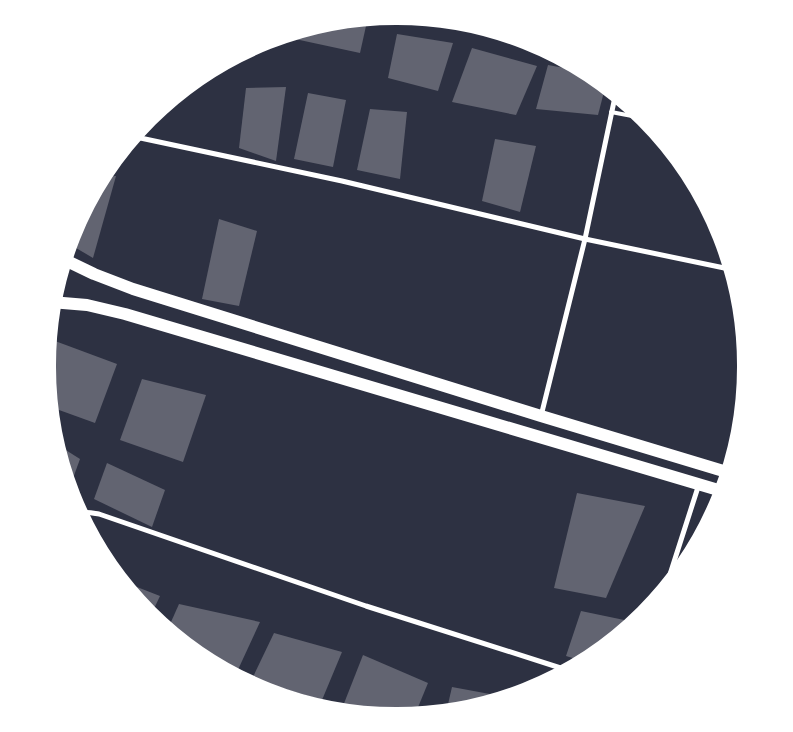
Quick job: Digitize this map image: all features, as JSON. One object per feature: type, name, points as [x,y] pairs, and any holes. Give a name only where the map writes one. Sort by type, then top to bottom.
[{"type":"main road","points":[[69,262],[133,289],[723,471]]},
{"type":"main road","points":[[59,303],[87,305],[125,314],[717,489]]},
{"type":"street","points":[[541,416],[585,238],[614,100]]},
{"type":"street","points":[[140,138],[342,180],[585,238],[725,268]]},
{"type":"street","points":[[670,573],[699,484]]},
{"type":"street","points":[[85,512],[99,514],[366,606],[560,668]]},
{"type":"lane","points":[[612,112],[631,116]]},
{"type":"building","points":[[367,24],[360,53],[295,39],[329,29]]},
{"type":"building","points":[[397,34],[453,43],[438,91],[388,78]]},
{"type":"building","points":[[472,48],[537,66],[516,115],[452,102]]},
{"type":"building","points":[[548,65],[567,68],[604,92],[598,115],[536,109]]},
{"type":"building","points":[[286,87],[276,161],[239,148],[246,88]]},
{"type":"building","points":[[308,93],[346,100],[333,167],[294,159]]},
{"type":"building","points":[[370,109],[407,112],[400,179],[357,170]]},
{"type":"building","points":[[495,139],[536,146],[520,212],[482,201]]},
{"type":"building","points":[[110,176],[116,176],[93,258],[74,247],[88,214]]},
{"type":"building","points":[[219,219],[257,231],[239,306],[202,299]]},
{"type":"building","points":[[54,341],[117,364],[95,423],[56,409],[53,366]]},
{"type":"building","points":[[142,379],[206,395],[183,462],[120,440]]},
{"type":"building","points":[[64,449],[80,459],[72,480]]},
{"type":"building","points":[[107,463],[165,490],[152,527],[94,499]]},
{"type":"building","points":[[577,493],[645,506],[606,598],[554,588]]},
{"type":"building","points":[[132,585],[160,596],[154,609]]},
{"type":"building","points":[[179,604],[260,622],[238,670],[206,652],[170,624]]},
{"type":"building","points":[[581,611],[627,621],[606,639],[587,652],[575,659],[566,656]]},
{"type":"building","points":[[274,633],[342,652],[322,700],[253,677]]},
{"type":"building","points":[[363,655],[428,683],[417,709],[374,709],[343,705]]},
{"type":"building","points":[[452,687],[495,695],[464,703],[448,706]]}]
